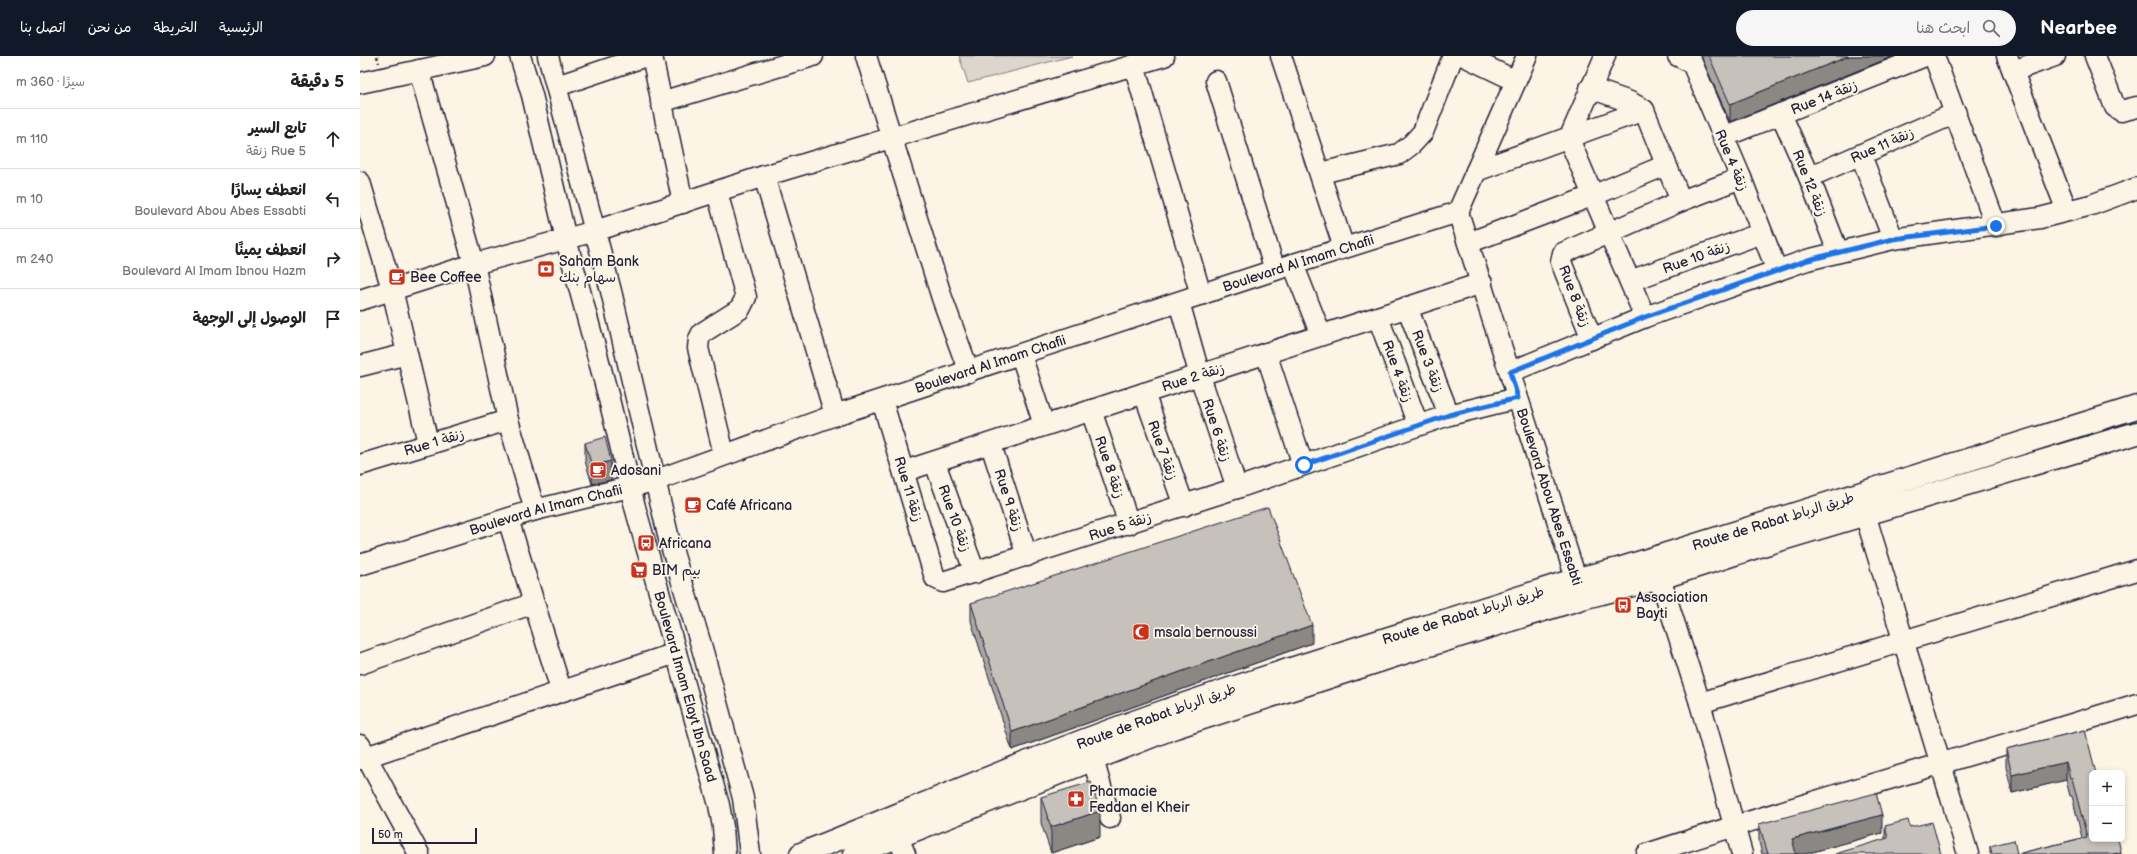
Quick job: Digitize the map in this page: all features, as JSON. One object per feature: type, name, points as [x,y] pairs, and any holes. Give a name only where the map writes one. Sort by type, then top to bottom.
[{"type":"main road","name":"Route de Rabat طريق الرباط","points":[[854,854],[902,845],[1093,759],[1183,724],[1375,662],[1580,589],[1619,569],[2137,407]]},
{"type":"main road","name":"Route de Rabat طريق الرباط","points":[[801,854],[1169,709],[1580,589],[1660,578],[2137,432]]},
{"type":"street","points":[[360,83],[485,56]]},
{"type":"street","name":"Boulevard Imam Elayt Ibn Saad","points":[[520,56],[532,95],[566,239],[608,395],[630,487],[720,805],[724,827],[725,854]]},
{"type":"street","name":"Boulevard Imam Elayt Ibn Saad","points":[[548,56],[631,373],[654,481],[743,798],[750,854]]},
{"type":"street","points":[[557,86],[646,56]]},
{"type":"street","points":[[652,56],[683,203]]},
{"type":"street","points":[[661,102],[757,64],[813,56]]},
{"type":"street","points":[[866,56],[942,298],[969,372]]},
{"type":"street","points":[[360,300],[474,264],[595,231],[764,176],[1164,56]]},
{"type":"street","points":[[1281,56],[1321,173],[1344,248]]},
{"type":"street","points":[[1321,173],[1399,154],[1412,144],[1422,132],[1453,56]]},
{"type":"street","points":[[1464,56],[1516,81]]},
{"type":"street","points":[[1458,212],[1527,56]]},
{"type":"street","points":[[1605,56],[1569,139],[1592,196],[1610,233],[1645,317]]},
{"type":"street","name":"Rue 14 زنقة","points":[[1723,138],[1925,56]]},
{"type":"street","points":[[1934,56],[1996,226]]},
{"type":"street","points":[[2054,56],[2010,64],[2067,211]]},
{"type":"street","points":[[2095,56],[2115,107],[2121,111],[2137,107]]},
{"type":"street","name":"Rue 4 زنقة","points":[[1688,58],[1741,178],[1777,272]]},
{"type":"street","points":[[1134,65],[1201,295]]},
{"type":"street","points":[[419,70],[474,264],[508,420],[535,510]]},
{"type":"street","points":[[1216,81],[1284,267],[1321,335]]},
{"type":"street","points":[[1590,88],[1630,102],[1644,110],[1682,201]]},
{"type":"street","points":[[1476,171],[1569,139],[1644,110]]},
{"type":"street","name":"Rue 11 زنقة","points":[[1809,177],[1956,113]]},
{"type":"street","name":"Rue 12 زنقة","points":[[1781,114],[1809,177],[1838,252]]},
{"type":"street","points":[[1861,155],[1893,239]]},
{"type":"street","points":[[1468,242],[1592,196],[1666,165]]},
{"type":"street","points":[[764,176],[835,415]]},
{"type":"street","points":[[1610,233],[1682,201],[1741,178]]},
{"type":"street","points":[[360,182],[392,289],[428,443]]},
{"type":"street","points":[[1510,372],[1645,317],[1838,252],[1893,239],[1996,226],[2067,211],[2137,188]]},
{"type":"street","points":[[717,192],[746,297],[740,309],[702,333],[699,339],[698,348],[724,454]]},
{"type":"street","name":"Boulevard Al Imam Chafii","points":[[360,565],[535,510],[654,481],[724,454],[835,415],[1021,355],[1284,267],[1458,212]]},
{"type":"street","name":"Boulevard Abou Abes Essabti","points":[[1458,212],[1580,589]]},
{"type":"street","name":"Rue 8 زنقة","points":[[1592,339],[1561,262],[1563,254],[1610,233]]},
{"type":"street","name":"Rue 10 زنقة","points":[[1630,281],[1762,234]]},
{"type":"street","name":"Rue 2 زنقة","points":[[905,472],[991,445],[1044,425],[1200,376],[1482,283]]},
{"type":"street","name":"Rue 6 زنقة","points":[[1179,302],[1200,376],[1236,488]]},
{"type":"street","name":"Rue 3 زنقة","points":[[1407,307],[1449,415]]},
{"type":"street","name":"Rue 4 زنقة","points":[[1378,317],[1418,425]]},
{"type":"street","points":[[1266,353],[1304,465]]},
{"type":"street","points":[[360,366],[407,354]]},
{"type":"street","points":[[1021,355],[1044,425]]},
{"type":"street","name":"Rue 7 زنقة","points":[[1144,393],[1184,506]]},
{"type":"street","name":"Rue 5 زنقة","points":[[936,578],[943,582],[975,573],[1184,506],[1449,415],[1518,398]]},
{"type":"street","name":"Rue 11 زنقة","points":[[882,400],[936,578]]},
{"type":"street","name":"Rue 8 زنقة","points":[[1090,410],[1129,524]]},
{"type":"street","name":"Rue 1 زنقة","points":[[360,465],[428,443],[508,420]]},
{"type":"street","name":"Rue 9 زنقة","points":[[991,445],[1027,556]]},
{"type":"street","name":"Rue 10 زنقة","points":[[935,463],[975,573]]},
{"type":"street","points":[[1865,514],[1968,854]]},
{"type":"street","points":[[508,518],[561,690]]},
{"type":"street","points":[[1700,703],[2137,570]]},
{"type":"street","points":[[1660,578],[1700,703],[1742,854]]},
{"type":"street","points":[[360,664],[534,603]]},
{"type":"street","points":[[419,854],[362,754],[676,652]]},
{"type":"street","points":[[1647,854],[1734,826],[1941,765],[2137,704]]},
{"type":"street","points":[[1093,759],[1110,818]]},
{"type":"shaded area","points":[[959,56],[1072,56],[968,83]]},
{"type":"building","points":[[1709,56],[1849,56],[1730,104]]},
{"type":"building","points":[[605,437],[611,461],[592,466],[585,443]]},
{"type":"building","name":"msala bernoussi","points":[[1268,507],[1312,625],[1012,732],[971,603]]},
{"type":"building","points":[[2085,730],[2095,770],[2089,770],[2089,842],[2119,842],[2121,852],[2113,854],[2017,854],[2087,837],[2072,778],[2070,778],[2066,762],[2012,775],[2006,749]]},
{"type":"building","points":[[1091,782],[1100,811],[1051,827],[1041,797]]},
{"type":"building","points":[[1876,793],[1882,815],[1792,839],[1796,854],[1768,854],[1759,824]]},
{"type":"building","points":[[1908,820],[1910,827],[1932,822],[1941,854],[1835,854],[1888,838],[1885,826]]},
{"type":"building","points":[[2014,840],[2017,854],[1992,854],[1990,846]]},
{"type":"place","name":"Saham Bank سهام بنك","points":[[546,269]]},
{"type":"place","name":"Bee Coffee","points":[[397,277]]},
{"type":"place","name":"Adosani","points":[[598,470]]},
{"type":"place","name":"Café Africana","points":[[693,505]]},
{"type":"place","name":"Africana","points":[[646,543]]},
{"type":"place","name":"BIM بيم","points":[[639,570]]},
{"type":"place","name":"Association Bayti","points":[[1623,605]]},
{"type":"place","name":"msala bernoussi","points":[[1141,632]]},
{"type":"place","name":"Pharmacie Feddan el Kheir","points":[[1076,799]]},
{"type":"route","points":[[1304,465],[1449,415],[1518,398],[1510,372],[1645,317],[1808,260],[1893,239],[1996,226]]}]
